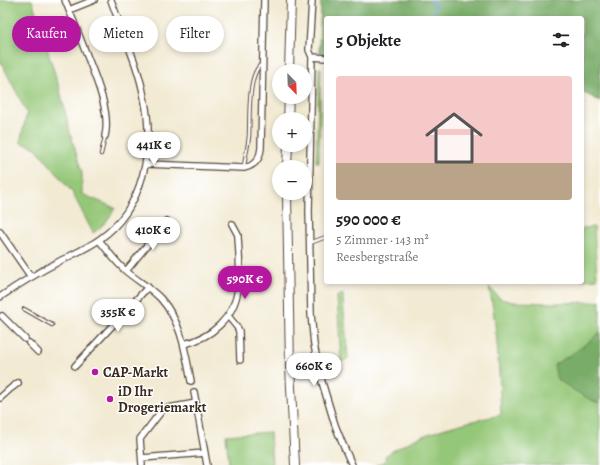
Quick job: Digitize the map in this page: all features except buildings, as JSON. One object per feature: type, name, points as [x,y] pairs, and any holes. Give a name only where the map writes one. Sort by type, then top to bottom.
[{"type":"main road","points":[[290,64],[291,0]]},
{"type":"main road","points":[[287,200],[290,368],[295,465]]},
{"type":"street","points":[[65,0],[96,79],[106,121],[105,136]]},
{"type":"street","points":[[69,10],[94,0]]},
{"type":"street","points":[[0,297],[31,277],[99,240],[127,213],[142,178],[146,164],[148,126],[145,98],[137,69],[111,0]]},
{"type":"street","points":[[146,164],[244,168],[256,162],[261,152],[264,0]]},
{"type":"street","points":[[312,0],[309,50],[312,57],[309,199],[310,314],[318,366],[331,414],[352,465]]},
{"type":"street","points":[[312,57],[324,58]]},
{"type":"street","points":[[126,271],[167,221]]},
{"type":"street","points":[[184,344],[203,338],[223,323],[236,300],[240,275],[238,235],[232,224]]},
{"type":"street","points":[[0,232],[31,277]]},
{"type":"street","points":[[99,240],[126,271],[148,287],[161,299],[172,314],[180,330],[184,344],[191,381]]},
{"type":"street","points":[[75,366],[148,287]]},
{"type":"street","points":[[2,316],[38,352]]},
{"type":"street","points":[[228,316],[239,331],[240,360]]},
{"type":"street","points":[[0,398],[18,383]]},
{"type":"street","points":[[194,392],[207,465]]},
{"type":"street","points":[[142,465],[140,439],[163,409],[196,403]]},
{"type":"street","points":[[142,458],[205,453]]},
{"type":"lane","points":[[244,168],[249,138],[250,95],[256,70],[263,63]]},
{"type":"lane","points":[[101,154],[105,136]]},
{"type":"lane","points":[[310,244],[324,238]]},
{"type":"lane","points":[[24,309],[52,325]]},
{"type":"green space","points":[[0,0],[32,0],[37,16],[12,16],[12,52],[48,52],[82,173],[82,194],[115,208],[106,222],[93,233],[72,192],[36,148],[20,142],[27,113],[0,60]]},
{"type":"green space","points":[[321,0],[600,0],[600,101],[584,93],[584,16],[324,16],[324,53],[320,53]]},
{"type":"green space","points":[[319,68],[321,68],[319,162],[316,162]]},
{"type":"green space","points":[[594,227],[597,279],[584,280],[584,228]]},
{"type":"green space","points":[[489,287],[501,299],[513,302],[555,303],[600,301],[600,332],[578,350],[554,365],[593,401],[600,403],[600,465],[376,465],[386,461],[385,456],[398,448],[426,435],[471,421],[501,415],[496,335]]},
{"type":"green space","points":[[343,294],[348,358],[345,361],[341,361],[337,296]]},
{"type":"green space","points":[[600,332],[600,403],[583,396],[557,379],[554,365],[578,350]]},
{"type":"green space","points":[[270,432],[272,465],[229,465],[226,435]]},
{"type":"waterway","points":[[430,2],[435,3],[434,15],[431,16]]},
{"type":"place","name":"CAP-Markt","points":[[95,372]]},
{"type":"place","name":"iD Ihr Drogeriemarkt","points":[[110,399]]}]
